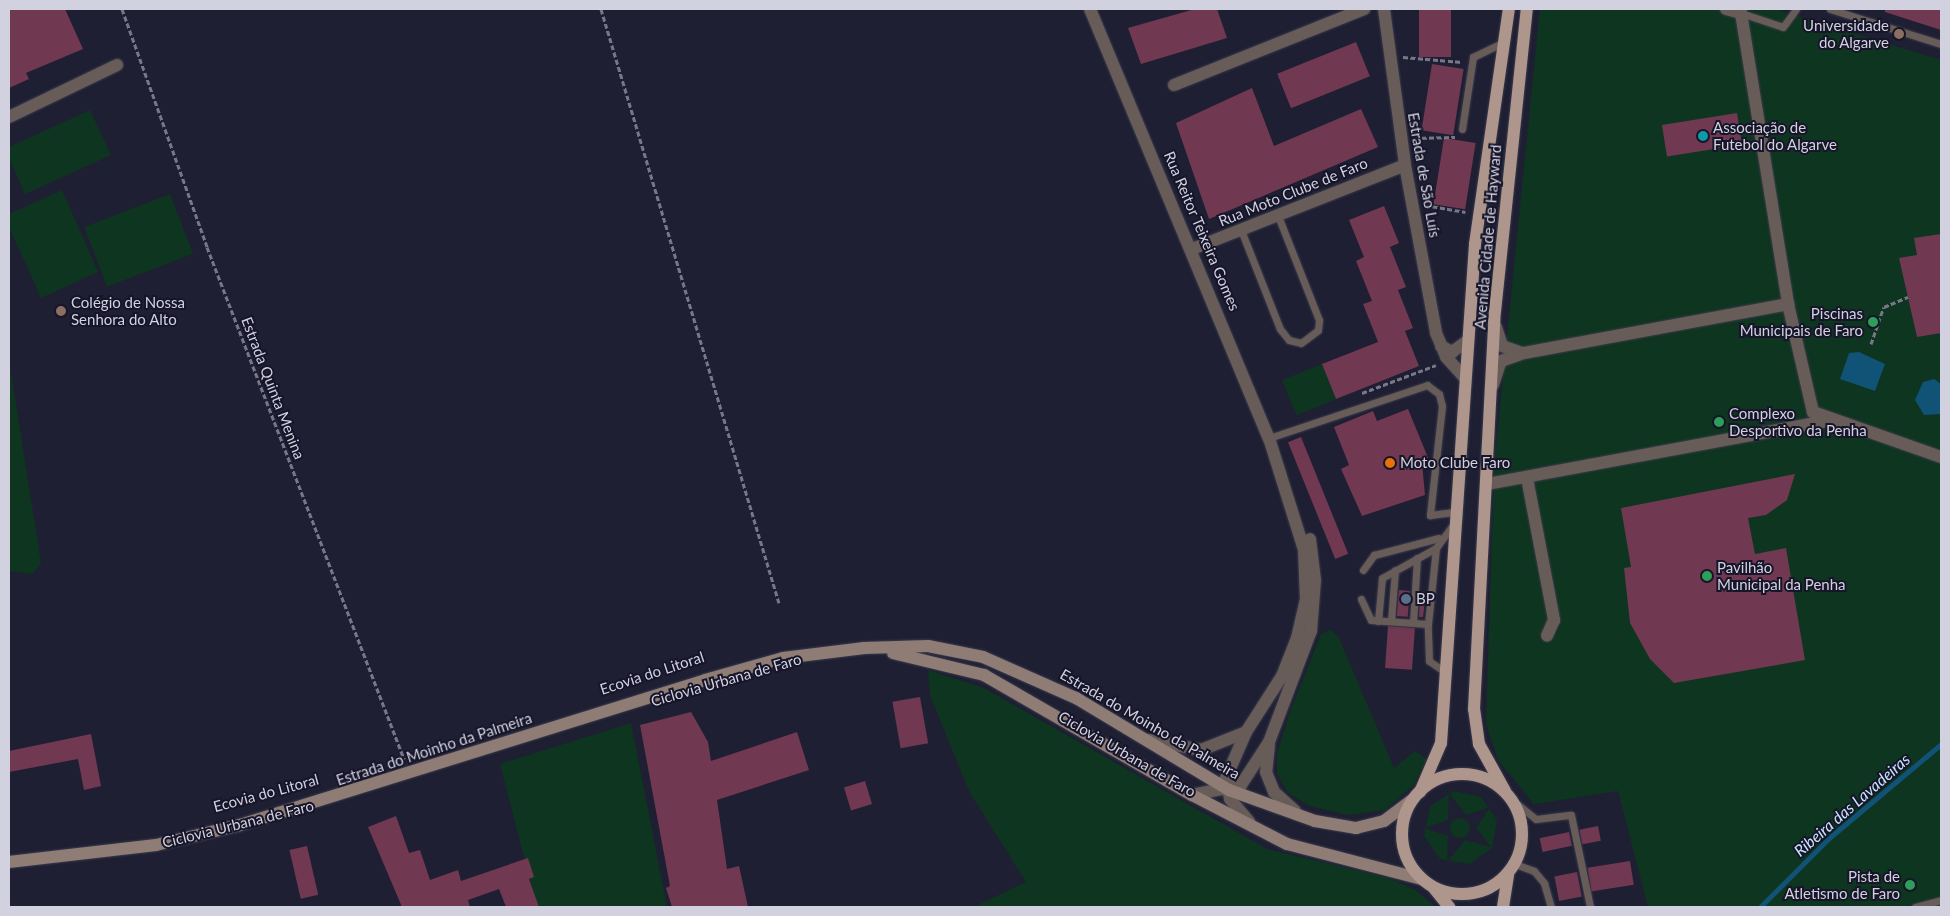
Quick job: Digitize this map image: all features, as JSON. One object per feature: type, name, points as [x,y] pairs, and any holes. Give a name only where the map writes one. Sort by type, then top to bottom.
[{"type":"main road","name":"Avenida Cidade de Hayward","points":[[1416,796],[1441,742],[1466,342],[1478,214],[1509,9]]},
{"type":"main road","name":"Avenida Cidade de Hayward","points":[[1508,795],[1479,744],[1474,709],[1496,327],[1528,9]]},
{"type":"main road","name":"Estrada do Moinho da Palmeira","points":[[9,862],[156,845],[240,825],[407,766],[783,658],[864,648],[928,646],[984,657],[1076,698],[1229,790],[1315,821],[1356,828],[1384,822],[1416,796]]},
{"type":"main road","name":"Estrada do Moinho da Palmeira","points":[[864,648],[931,659],[984,675],[1192,795],[1256,828],[1313,852],[1421,879]]},
{"type":"main road","points":[[1449,907],[1433,887],[1421,879],[1406,857],[1402,840],[1405,815],[1416,796],[1434,781],[1462,774],[1489,780],[1508,795],[1523,836],[1511,869],[1503,907]]},
{"type":"main road","points":[[1433,887],[1473,894],[1511,869]]},
{"type":"street","name":"Rua Reitor Teixeira Gomes","points":[[1090,9],[1192,249],[1280,467]]},
{"type":"street","points":[[1174,85],[1364,9]]},
{"type":"street","name":"Estrada de São Luís","points":[[1384,9],[1388,55],[1405,165],[1441,346]]},
{"type":"street","points":[[1726,9],[1741,13],[1788,304],[1807,400],[1812,412],[1941,457]]},
{"type":"street","points":[[9,117],[117,65]]},
{"type":"street","name":"Rua Moto Clube de Faro","points":[[1192,249],[1405,165]]},
{"type":"street","points":[[1493,385],[1501,361],[1524,353],[1788,304]]},
{"type":"street","points":[[1496,327],[1502,346],[1524,353]]},
{"type":"street","points":[[1441,346],[1452,352],[1466,342]]},
{"type":"street","points":[[1441,346],[1465,378]]},
{"type":"street","points":[[1487,484],[1836,419]]},
{"type":"street","points":[[1256,828],[1238,812],[1226,778],[1246,732],[1282,676],[1306,599],[1304,550],[1280,467]]},
{"type":"street","points":[[1192,795],[1229,790],[1249,775],[1269,742],[1304,658],[1315,605],[1308,528],[1280,467]]},
{"type":"street","points":[[1527,478],[1554,620],[1548,636]]},
{"type":"street","points":[[1140,737],[1201,750],[1246,732]]},
{"type":"street","points":[[1269,742],[1266,772],[1274,792],[1286,807],[1315,821]]},
{"type":"lane","points":[[1741,13],[1783,27],[1796,9]]},
{"type":"lane","points":[[1830,9],[1941,44]]},
{"type":"lane","points":[[1462,129],[1473,57],[1504,42]]},
{"type":"lane","points":[[1241,230],[1280,329],[1289,340],[1301,343],[1318,330],[1319,320],[1278,216]]},
{"type":"lane","points":[[1269,438],[1427,385],[1439,394],[1442,406],[1430,515],[1456,516]]},
{"type":"lane","points":[[1446,680],[1444,668],[1429,661],[1428,624],[1436,548],[1439,538],[1456,516]]},
{"type":"lane","points":[[1364,570],[1374,555],[1439,538]]},
{"type":"lane","points":[[1378,620],[1382,578],[1436,548]]},
{"type":"lane","points":[[1413,623],[1418,558]]},
{"type":"lane","points":[[1391,621],[1395,570]]},
{"type":"lane","points":[[1360,599],[1371,620],[1428,624]]},
{"type":"lane","points":[[1508,795],[1536,819],[1571,815],[1590,907]]},
{"type":"lane","points":[[1511,869],[1534,871],[1544,883],[1551,907]]},
{"type":"lane","points":[[1915,907],[1941,900]]},
{"type":"path","name":"Estrada Quinta Menina","points":[[122,9],[206,246],[407,766]]},
{"type":"path","points":[[601,9],[779,603]]},
{"type":"path","points":[[1388,55],[1464,61]]},
{"type":"path","points":[[1401,140],[1435,135],[1461,138]]},
{"type":"path","points":[[1412,203],[1478,214]]},
{"type":"path","points":[[1871,344],[1884,307],[1908,297]]},
{"type":"path","points":[[396,766],[407,766]]},
{"type":"green space","name":"Complexo Desportivo da Penha","points":[[1540,9],[1775,9],[1941,60],[1941,907],[1648,907],[1618,791],[1534,804],[1498,760],[1486,724],[1494,466]]},
{"type":"green space","points":[[90,110],[111,155],[25,194],[9,158],[9,147]]},
{"type":"green space","points":[[62,190],[98,272],[41,298],[9,227],[9,214]]},
{"type":"green space","points":[[170,194],[193,254],[107,287],[84,227]]},
{"type":"green space","points":[[9,360],[41,563],[32,574],[9,571]]},
{"type":"green space","points":[[1322,364],[1336,399],[1296,415],[1282,380]]},
{"type":"green space","points":[[1331,630],[1339,638],[1394,768],[1415,751],[1427,759],[1413,786],[1385,810],[1348,815],[1310,806],[1288,793],[1277,774],[1277,753],[1291,709],[1321,634]]},
{"type":"green space","points":[[928,670],[984,688],[1267,849],[1389,878],[1415,890],[1436,907],[974,907],[1026,882],[969,791],[930,695]]},
{"type":"green space","points":[[631,723],[667,907],[537,907],[500,764]]},
{"type":"green space","points":[[1454,791],[1481,797],[1488,808],[1466,815],[1450,794]]},
{"type":"green space","points":[[1449,794],[1448,820],[1426,827],[1430,806]]},
{"type":"green space","points":[[1489,809],[1497,820],[1492,848],[1470,864],[1448,860],[1465,840],[1491,847],[1476,828]]},
{"type":"green space","points":[[1460,818],[1467,821],[1470,828],[1467,835],[1460,838],[1453,835],[1450,828],[1453,821]]},
{"type":"green space","points":[[1426,828],[1448,836],[1447,860],[1440,859],[1424,836]]},
{"type":"water","points":[[1859,352],[1885,364],[1875,391],[1840,379],[1849,353]]},
{"type":"water","points":[[1934,379],[1941,384],[1941,414],[1924,415],[1915,400],[1923,382]]},
{"type":"building","points":[[9,9],[65,9],[83,49],[26,73],[29,79],[9,88]]},
{"type":"building","points":[[1195,9],[1217,9],[1227,38],[1141,64],[1128,28]]},
{"type":"building","points":[[1419,9],[1451,9],[1451,57],[1419,57]]},
{"type":"building","points":[[1885,9],[1941,9],[1941,30],[1885,12]]},
{"type":"building","points":[[1356,42],[1370,76],[1291,108],[1277,74]]},
{"type":"building","points":[[1432,64],[1464,69],[1453,135],[1422,130]]},
{"type":"building","points":[[1252,88],[1274,146],[1361,109],[1378,147],[1209,219],[1176,123]]},
{"type":"building","name":"Associação de Futebol do Algarve","points":[[1737,113],[1742,145],[1667,156],[1662,125]]},
{"type":"building","points":[[1444,138],[1476,143],[1465,209],[1434,204]]},
{"type":"building","points":[[1384,206],[1399,243],[1390,247],[1406,287],[1398,290],[1413,328],[1405,331],[1419,366],[1336,399],[1322,364],[1378,342],[1363,304],[1372,301],[1356,261],[1364,257],[1349,220]]},
{"type":"building","points":[[1941,234],[1941,333],[1917,337],[1899,258],[1917,255],[1914,238]]},
{"type":"building","points":[[1408,409],[1429,460],[1422,463],[1425,495],[1362,516],[1341,469],[1349,465],[1334,427],[1373,411],[1377,421]]},
{"type":"building","points":[[1301,437],[1348,554],[1335,559],[1288,442]]},
{"type":"building","name":"Pavilhão Municipal da Penha","points":[[1795,474],[1787,500],[1766,515],[1748,518],[1755,554],[1786,548],[1805,660],[1674,683],[1650,659],[1630,623],[1624,568],[1631,567],[1621,508]]},
{"type":"building","points":[[1399,590],[1410,591],[1408,617],[1397,616]]},
{"type":"building","points":[[1420,591],[1426,592],[1423,617],[1419,617]]},
{"type":"building","points":[[1388,626],[1415,628],[1412,670],[1385,668]]},
{"type":"building","points":[[920,697],[928,743],[901,748],[892,702]]},
{"type":"building","points":[[691,712],[708,742],[711,761],[797,732],[809,770],[717,800],[727,869],[739,866],[748,907],[672,907],[666,888],[670,886],[640,725]]},
{"type":"building","points":[[91,734],[101,786],[84,790],[78,759],[9,772],[9,751]]},
{"type":"building","points":[[865,781],[872,804],[851,810],[844,787]]},
{"type":"building","points":[[396,816],[409,853],[420,850],[430,880],[458,870],[461,881],[528,858],[534,877],[529,879],[539,907],[506,907],[499,889],[468,900],[470,907],[402,907],[368,827]]},
{"type":"building","points":[[1598,826],[1601,841],[1582,844],[1579,830]]},
{"type":"building","points":[[1569,832],[1572,846],[1543,852],[1540,838]]},
{"type":"building","points":[[307,846],[318,895],[301,899],[289,850]]},
{"type":"building","points":[[1630,861],[1634,885],[1591,891],[1588,868]]},
{"type":"building","points":[[1577,872],[1582,897],[1559,901],[1554,876]]},
{"type":"waterway","name":"Ribeira das Lavadeiras","points":[[1760,907],[1829,838],[1941,744]]},
{"type":"place","name":"Universidade do Algarve","points":[[1899,34]]},
{"type":"place","name":"Associação de Futebol do Algarve","points":[[1703,136]]},
{"type":"place","name":"Colégio de Nossa Senhora do Alto","points":[[61,311]]},
{"type":"place","name":"Piscinas Municipais de Faro","points":[[1873,322]]},
{"type":"place","name":"Complexo Desportivo da Penha","points":[[1719,422]]},
{"type":"place","name":"Moto Clube Faro","points":[[1390,463]]},
{"type":"place","name":"Pavilhão Municipal da Penha","points":[[1707,576]]},
{"type":"place","name":"BP","points":[[1406,599]]},
{"type":"place","name":"Pista de Atletismo de Faro","points":[[1910,885]]}]
